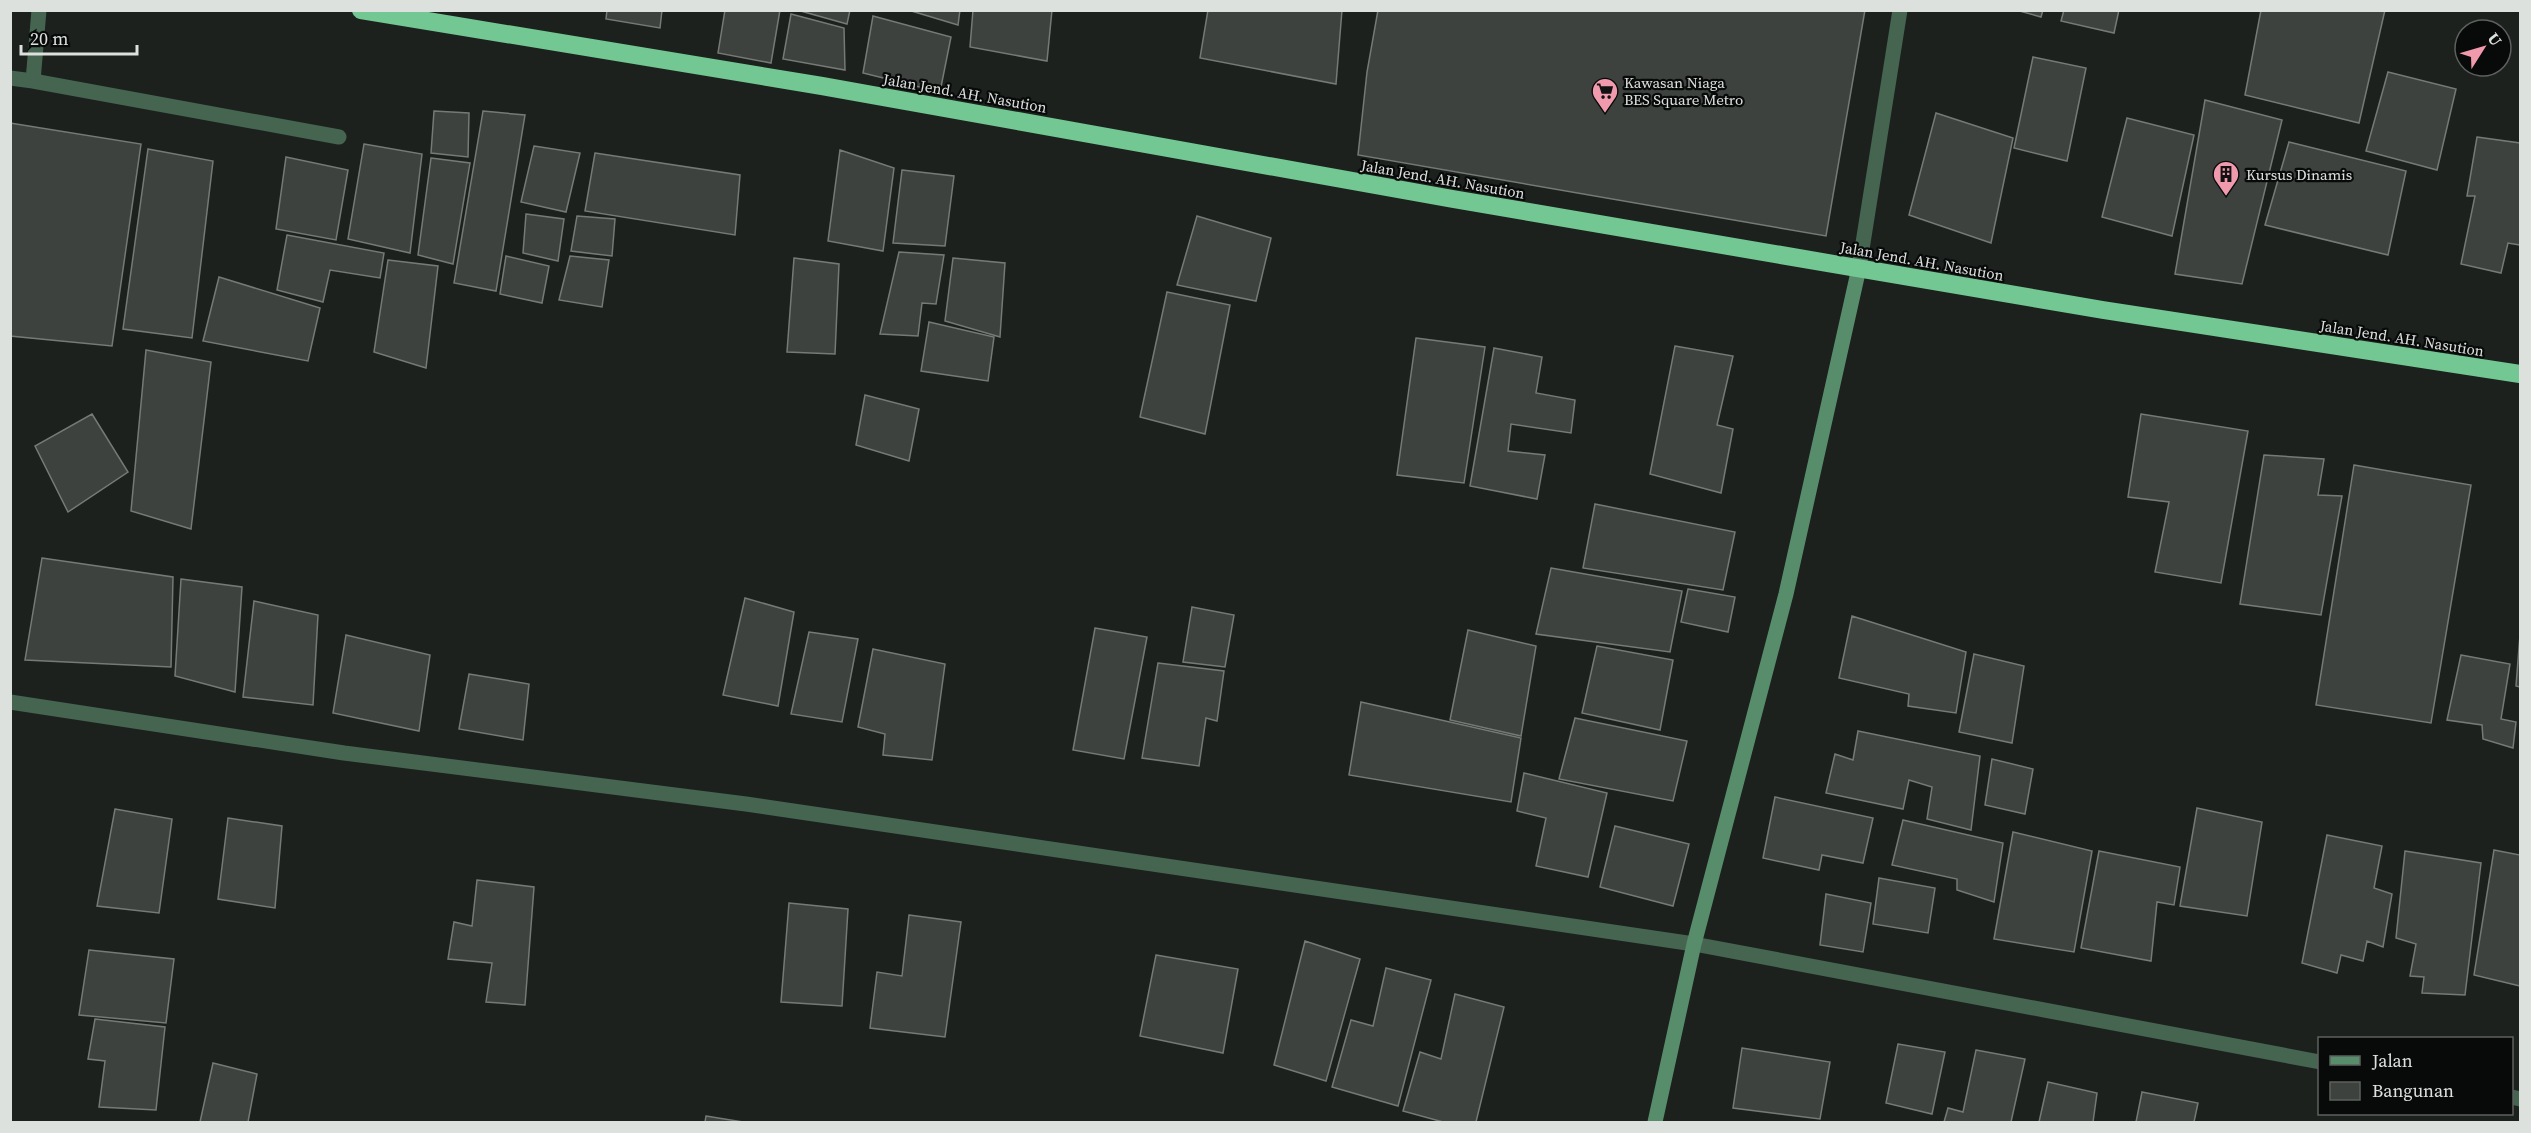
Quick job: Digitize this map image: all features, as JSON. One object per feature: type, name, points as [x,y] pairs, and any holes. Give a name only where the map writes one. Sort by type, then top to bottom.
[{"type":"highway","name":"Jalan Jend. AH. Nasution","points":[[361,10],[822,86],[1453,200],[2103,310],[2520,374]]},
{"type":"street","points":[[33,81],[39,10]]},
{"type":"street","points":[[1655,1122],[1694,944],[1786,594],[1858,268],[1900,10]]},
{"type":"street","points":[[10,78],[339,137]]},
{"type":"street","points":[[10,702],[344,753],[746,804],[1694,944],[2318,1062]]},
{"type":"building","points":[[607,10],[662,10],[660,28],[606,19]]},
{"type":"building","points":[[725,10],[780,10],[771,63],[718,53]]},
{"type":"building","points":[[797,10],[850,10],[847,24]]},
{"type":"building","points":[[908,10],[960,10],[958,25]]},
{"type":"building","points":[[973,10],[1052,10],[1047,61],[970,47]]},
{"type":"building","points":[[1208,10],[1342,10],[1336,84],[1200,58]]},
{"type":"building","name":"Kawasan Niaga BES Square Metro","points":[[1378,10],[1865,10],[1826,236],[1358,155],[1367,72]]},
{"type":"building","points":[[2016,10],[2043,10],[2041,17]]},
{"type":"building","points":[[2064,10],[2119,10],[2114,33],[2061,21]]},
{"type":"building","points":[[2261,10],[2385,10],[2359,123],[2245,95]]},
{"type":"building","points":[[791,14],[844,28],[845,70],[783,59]]},
{"type":"building","points":[[873,16],[951,37],[940,92],[863,73]]},
{"type":"building","points":[[2033,57],[2086,68],[2067,161],[2014,148]]},
{"type":"building","points":[[2388,72],[2456,89],[2437,170],[2366,151]]},
{"type":"building","name":"Kursus Dinamis","points":[[2205,100],[2282,120],[2242,284],[2175,274]]},
{"type":"building","points":[[434,111],[469,113],[468,157],[431,153]]},
{"type":"building","points":[[483,111],[525,115],[496,291],[454,283]]},
{"type":"building","points":[[1936,113],[2013,138],[1991,243],[1909,215]]},
{"type":"building","points":[[2127,118],[2194,135],[2172,236],[2102,217]]},
{"type":"building","points":[[10,123],[141,144],[112,346],[10,336]]},
{"type":"building","points":[[2477,137],[2520,143],[2520,245],[2508,243],[2501,273],[2461,264],[2475,196],[2467,196]]},
{"type":"building","points":[[2289,142],[2406,171],[2388,255],[2265,225]]},
{"type":"building","points":[[364,144],[422,154],[410,253],[348,239]]},
{"type":"building","points":[[534,146],[580,153],[566,212],[521,202]]},
{"type":"building","points":[[148,149],[213,161],[192,338],[123,329]]},
{"type":"building","points":[[840,150],[894,168],[883,251],[828,241]]},
{"type":"building","points":[[595,153],[740,175],[735,235],[585,211]]},
{"type":"building","points":[[286,157],[348,170],[336,240],[276,229]]},
{"type":"building","points":[[431,158],[470,163],[453,264],[418,255]]},
{"type":"building","points":[[902,170],[954,176],[945,246],[893,243]]},
{"type":"building","points":[[526,214],[564,219],[558,261],[523,253]]},
{"type":"building","points":[[577,216],[615,219],[612,256],[571,251]]},
{"type":"building","points":[[1197,216],[1271,238],[1256,301],[1177,285]]},
{"type":"building","points":[[287,235],[384,253],[380,278],[330,270],[323,302],[277,290]]},
{"type":"building","points":[[899,252],[944,255],[936,304],[922,303],[918,336],[880,334]]},
{"type":"building","points":[[506,256],[549,266],[542,303],[500,294]]},
{"type":"building","points":[[570,256],[609,260],[602,307],[559,300]]},
{"type":"building","points":[[794,258],[839,264],[835,354],[787,352]]},
{"type":"building","points":[[953,258],[1005,263],[1000,337],[945,321]]},
{"type":"building","points":[[388,260],[438,266],[426,368],[374,352]]},
{"type":"building","points":[[219,277],[320,308],[308,361],[203,341]]},
{"type":"building","points":[[1167,292],[1230,305],[1205,434],[1140,417]]},
{"type":"building","points":[[929,322],[994,337],[988,381],[921,371]]},
{"type":"building","points":[[1416,338],[1485,347],[1464,483],[1397,475]]},
{"type":"building","points":[[1675,346],[1733,356],[1717,425],[1733,429],[1721,493],[1650,474]]},
{"type":"building","points":[[1494,348],[1542,357],[1536,393],[1575,400],[1571,433],[1511,424],[1508,451],[1545,455],[1537,499],[1470,486]]},
{"type":"building","points":[[146,350],[211,362],[191,529],[131,511]]},
{"type":"building","points":[[865,395],[919,409],[909,461],[856,445]]},
{"type":"building","points":[[92,414],[128,472],[68,512],[35,446]]},
{"type":"building","points":[[2141,414],[2248,431],[2221,583],[2155,572],[2169,502],[2128,497]]},
{"type":"building","points":[[2264,455],[2324,459],[2318,495],[2342,496],[2321,615],[2240,604]]},
{"type":"building","points":[[2354,465],[2471,485],[2431,723],[2316,705]]},
{"type":"building","points":[[1595,504],[1735,532],[1723,590],[1583,568]]},
{"type":"building","points":[[42,558],[173,577],[171,667],[25,660]]},
{"type":"building","points":[[1551,568],[1682,591],[1670,652],[1536,634]]},
{"type":"building","points":[[181,579],[242,587],[235,692],[175,676]]},
{"type":"building","points":[[1688,589],[1735,597],[1728,632],[1681,622]]},
{"type":"building","points":[[745,598],[794,612],[778,706],[723,695]]},
{"type":"building","points":[[254,601],[318,615],[313,705],[243,697]]},
{"type":"building","points":[[1192,607],[1234,615],[1225,667],[1183,662]]},
{"type":"building","points":[[1852,616],[1966,652],[1956,713],[1908,706],[1909,694],[1839,678]]},
{"type":"building","points":[[1095,628],[1147,637],[1124,759],[1073,750]]},
{"type":"building","points":[[1468,630],[1536,646],[1521,736],[1450,720]]},
{"type":"building","points":[[809,632],[858,639],[842,722],[791,714]]},
{"type":"building","points":[[346,635],[430,655],[419,731],[333,713]]},
{"type":"building","points":[[2520,635],[2520,687],[2516,686]]},
{"type":"building","points":[[1597,646],[1673,660],[1660,730],[1582,713]]},
{"type":"building","points":[[873,649],[945,664],[932,760],[883,755],[885,734],[858,727]]},
{"type":"building","points":[[1974,654],[2024,666],[2012,743],[1959,732]]},
{"type":"building","points":[[2461,655],[2510,664],[2501,719],[2516,722],[2513,748],[2483,739],[2482,725],[2447,720]]},
{"type":"building","points":[[1158,663],[1224,671],[1217,721],[1206,718],[1199,766],[1142,758]]},
{"type":"building","points":[[469,674],[529,684],[523,740],[459,729]]},
{"type":"building","points":[[1361,702],[1521,738],[1511,802],[1349,775]]},
{"type":"building","points":[[1575,718],[1687,741],[1673,801],[1559,779]]},
{"type":"building","points":[[1858,731],[1980,756],[1971,830],[1927,819],[1932,787],[1909,780],[1903,809],[1826,793],[1835,754],[1853,760]]},
{"type":"building","points":[[1992,759],[2033,769],[2025,814],[1985,805]]},
{"type":"building","points":[[1524,773],[1607,793],[1588,877],[1536,866],[1546,818],[1517,811]]},
{"type":"building","points":[[1775,797],[1873,818],[1863,863],[1822,855],[1819,870],[1763,858]]},
{"type":"building","points":[[2197,808],[2262,822],[2247,916],[2180,906]]},
{"type":"building","points":[[115,809],[172,819],[159,913],[97,906]]},
{"type":"building","points":[[228,818],[282,826],[275,908],[218,899]]},
{"type":"building","points":[[1903,820],[2003,843],[1994,902],[1957,890],[1957,879],[1892,865]]},
{"type":"building","points":[[1615,826],[1689,844],[1673,906],[1600,887]]},
{"type":"building","points":[[2013,832],[2092,851],[2074,952],[1994,939]]},
{"type":"building","points":[[2327,835],[2382,846],[2374,888],[2392,894],[2383,947],[2367,941],[2363,961],[2341,955],[2337,973],[2302,963]]},
{"type":"building","points":[[2494,850],[2520,855],[2520,986],[2474,975]]},
{"type":"building","points":[[2099,851],[2180,867],[2174,905],[2157,902],[2151,961],[2081,948]]},
{"type":"building","points":[[2405,851],[2481,863],[2465,995],[2422,993],[2424,977],[2410,976],[2416,944],[2396,938]]},
{"type":"building","points":[[1879,878],[1935,888],[1928,933],[1873,924]]},
{"type":"building","points":[[477,880],[534,887],[525,1005],[486,1002],[492,963],[448,959],[454,922],[472,926]]},
{"type":"building","points":[[1826,894],[1871,903],[1863,952],[1820,945]]},
{"type":"building","points":[[789,903],[848,909],[842,1006],[781,1002]]},
{"type":"building","points":[[909,915],[961,922],[945,1037],[870,1028],[877,972],[902,976]]},
{"type":"building","points":[[1305,941],[1360,959],[1326,1081],[1274,1065]]},
{"type":"building","points":[[89,950],[174,959],[166,1023],[79,1015]]},
{"type":"building","points":[[1156,955],[1238,969],[1223,1053],[1140,1036]]},
{"type":"building","points":[[1386,968],[1431,980],[1398,1106],[1332,1087],[1351,1020],[1373,1026]]},
{"type":"building","points":[[1455,994],[1504,1007],[1476,1122],[1443,1122],[1403,1111],[1420,1052],[1441,1059]]},
{"type":"building","points":[[95,1019],[165,1027],[156,1110],[99,1107],[105,1061],[88,1059]]},
{"type":"building","points":[[1898,1044],[1945,1052],[1932,1114],[1886,1103]]},
{"type":"building","points":[[1742,1048],[1830,1062],[1820,1119],[1733,1108]]},
{"type":"building","points":[[1976,1050],[2025,1059],[2011,1122],[1944,1122],[1948,1108],[1963,1112]]},
{"type":"building","points":[[213,1063],[257,1074],[248,1122],[200,1122]]},
{"type":"building","points":[[2048,1082],[2097,1093],[2093,1122],[2039,1122]]},
{"type":"building","points":[[2142,1092],[2198,1103],[2194,1122],[2136,1122]]},
{"type":"building","points":[[706,1116],[743,1122],[705,1122]]},
{"type":"place","name":"Kawasan Niaga BES Square Metro","points":[[1605,114]]},
{"type":"place","name":"Kursus Dinamis","points":[[2226,197]]}]
